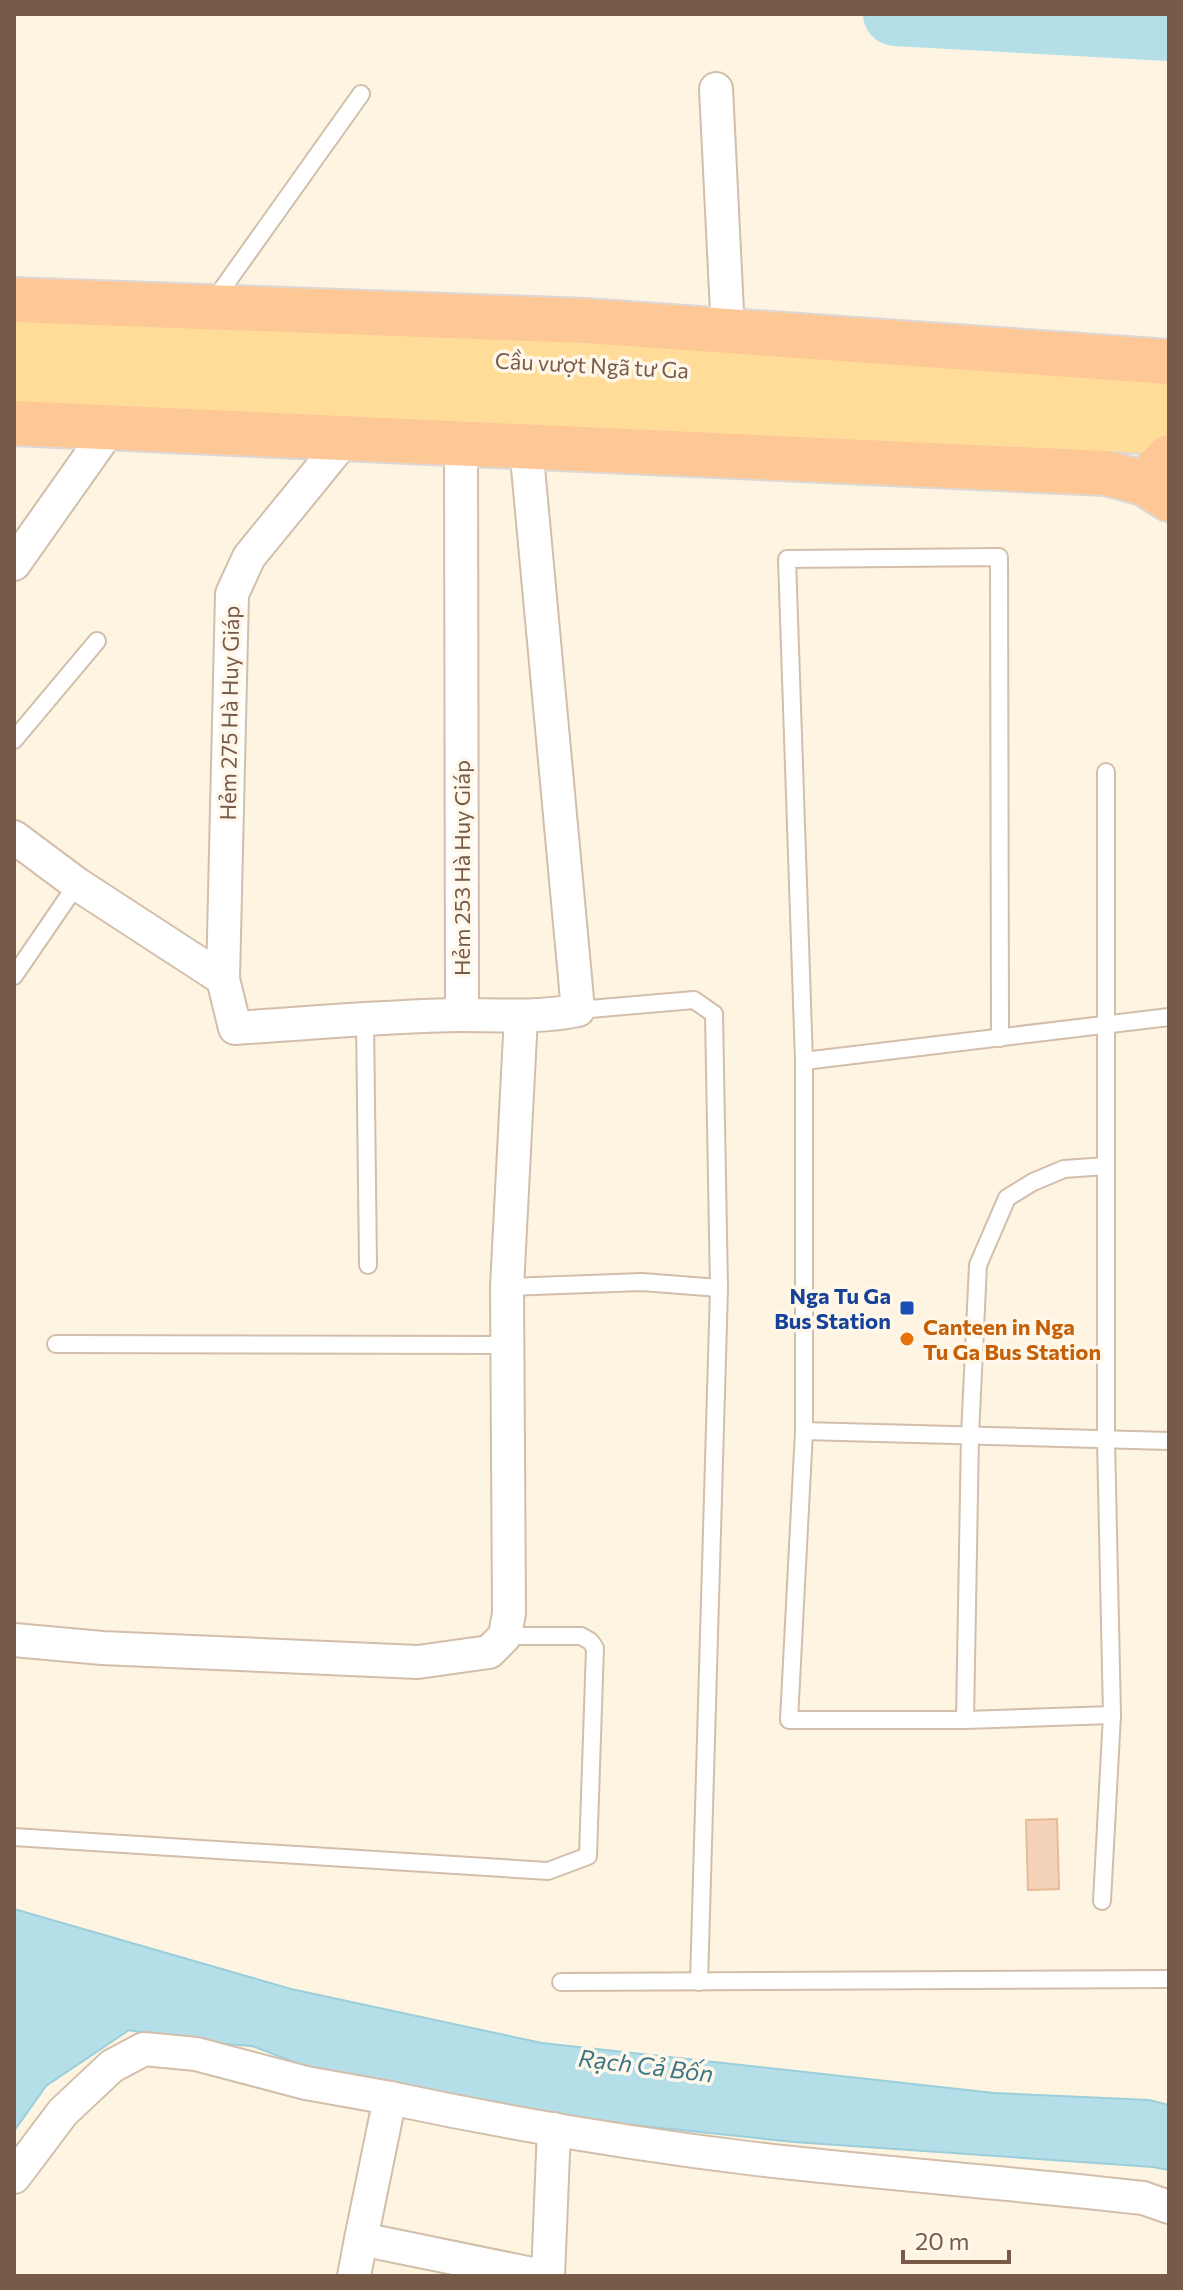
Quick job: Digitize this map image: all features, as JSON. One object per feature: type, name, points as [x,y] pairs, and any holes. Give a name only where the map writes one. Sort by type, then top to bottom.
[{"type":"highway","points":[[14,300],[586,321],[1167,374]]},
{"type":"highway","points":[[14,423],[1106,473],[1161,480]]},
{"type":"main road","name":"Cầu vượt Ngã tư Ga","points":[[14,338],[1167,374]]},
{"type":"main road","name":"Cầu vượt Ngã tư Ga","points":[[14,381],[1169,432]]},
{"type":"street","points":[[716,89],[728,332]]},
{"type":"street","points":[[14,564],[110,428]]},
{"type":"street","name":"Hẻm 275 Hà Huy Giáp","points":[[223,979],[232,594],[249,557],[346,438]]},
{"type":"street","name":"Hẻm 253 Hà Huy Giáp","points":[[461,443],[462,1015]]},
{"type":"street","points":[[14,837],[77,884],[223,979],[235,1028],[462,1015],[521,1016],[578,1010],[526,446]]},
{"type":"street","points":[[14,1640],[102,1648],[418,1662],[489,1652],[505,1636],[509,1613],[507,1287],[521,1016]]},
{"type":"street","points":[[14,2177],[63,2112],[112,2066],[144,2049],[196,2054],[306,2083],[486,2119],[757,2159],[1143,2198],[1169,2207]]},
{"type":"street","points":[[354,2276],[390,2098]]},
{"type":"street","points":[[361,2239],[545,2276],[554,2129]]},
{"type":"lane","points":[[210,307],[361,94]]},
{"type":"lane","points":[[1000,1038],[999,557],[787,559],[804,1061],[804,1431],[789,1720],[965,1720],[1112,1715]]},
{"type":"lane","points":[[14,740],[97,641]]},
{"type":"lane","points":[[1102,1901],[1112,1715],[1106,1440],[1106,772]]},
{"type":"lane","points":[[14,976],[77,884]]},
{"type":"lane","points":[[578,1010],[694,1000],[714,1014],[719,1288],[699,1982]]},
{"type":"lane","points":[[804,1061],[1169,1017]]},
{"type":"lane","points":[[365,1020],[368,1265]]},
{"type":"lane","points":[[965,1720],[970,1436],[978,1265],[1007,1198],[1033,1182],[1064,1169],[1106,1166]]},
{"type":"lane","points":[[507,1287],[642,1282],[719,1288]]},
{"type":"lane","points":[[56,1344],[507,1345]]},
{"type":"lane","points":[[804,1431],[1169,1441]]},
{"type":"lane","points":[[14,1837],[548,1871],[572,1864],[588,1856],[595,1648],[581,1636],[505,1636]]},
{"type":"lane","points":[[561,1982],[1169,1979]]},
{"type":"water","name":"Rạch Cả Bốn","points":[[14,1909],[291,1989],[542,2043],[994,2093],[1149,2100],[1169,2105],[1169,2170],[794,2142],[527,2114],[339,2079],[252,2046],[176,2040],[129,2030],[46,2086],[14,2131]]},
{"type":"building","points":[[1057,1819],[1059,1889],[1028,1890],[1026,1820]]},
{"type":"waterway","points":[[895,14],[1169,29]]},
{"type":"place","name":"Nga Tu Ga Bus Station","points":[[907,1308]]},
{"type":"place","name":"Canteen in Nga Tu Ga Bus Station","points":[[907,1339]]}]
